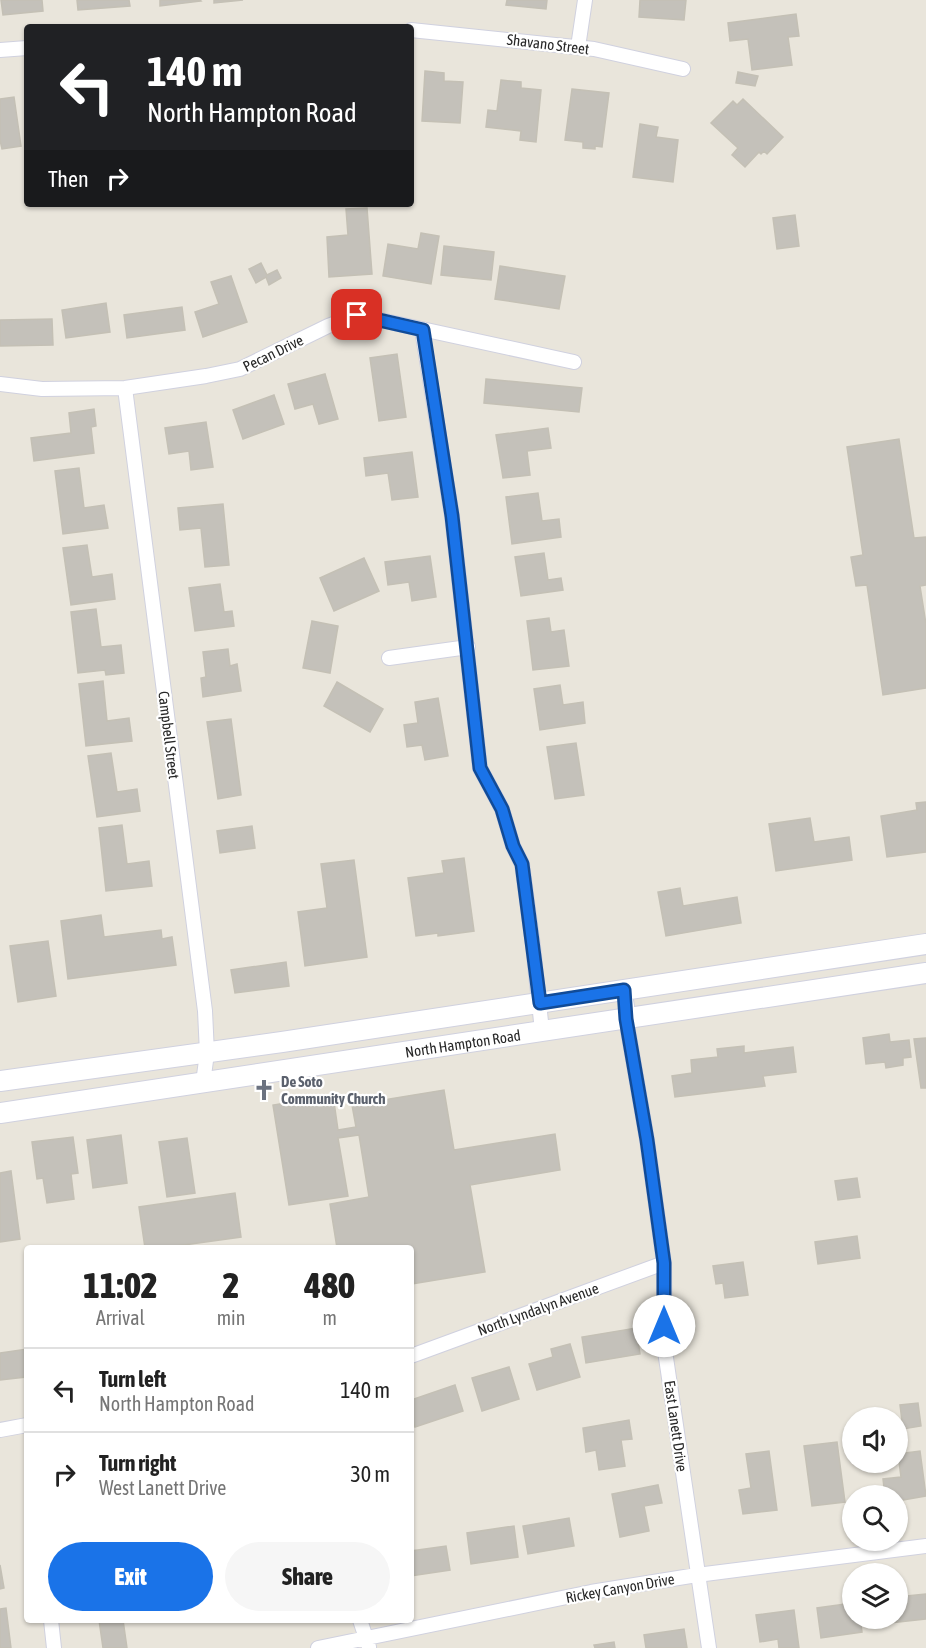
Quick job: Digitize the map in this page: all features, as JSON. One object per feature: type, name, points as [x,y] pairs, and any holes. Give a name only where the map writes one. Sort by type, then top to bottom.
[{"type":"main road","name":"North Hampton Road","points":[[0,1081],[304,1039],[926,944]]},
{"type":"main road","name":"North Hampton Road","points":[[0,1113],[926,974]]},
{"type":"main road","points":[[466,1014],[470,1042]]},
{"type":"main road","points":[[304,1039],[308,1067]]},
{"type":"street","points":[[578,47],[585,0]]},
{"type":"street","name":"Shavano Street","points":[[414,30],[578,47],[683,69]]},
{"type":"street","points":[[0,50],[24,48]]},
{"type":"street","name":"Pecan Drive","points":[[0,384],[42,389],[125,388],[240,369],[327,326],[357,315],[574,362]]},
{"type":"street","points":[[423,330],[452,516],[480,768],[502,809],[513,846],[522,864],[542,1031]]},
{"type":"street","name":"Campbell Street","points":[[125,388],[205,1011],[207,1053],[203,1083]]},
{"type":"street","points":[[389,658],[468,647]]},
{"type":"street","name":"East Lanett Drive","points":[[624,990],[626,1019],[647,1140],[664,1263],[665,1351],[709,1648]]},
{"type":"street","name":"North Lyndalyn Avenue","points":[[414,1355],[664,1263]]},
{"type":"street","points":[[0,1430],[24,1426]]},
{"type":"street","name":"Rickey Canyon Drive","points":[[318,1648],[368,1644],[591,1592],[697,1575],[926,1546]]},
{"type":"street","points":[[51,1623],[54,1648]]},
{"type":"street","points":[[361,1623],[368,1644]]},
{"type":"building","points":[[1,0],[42,0],[43,11],[3,15]]},
{"type":"building","points":[[77,0],[129,0],[130,6],[78,10]]},
{"type":"building","points":[[160,0],[200,0],[201,1],[160,6]]},
{"type":"building","points":[[214,0],[243,0],[214,3]]},
{"type":"building","points":[[507,0],[547,0],[546,9],[506,5]]},
{"type":"building","points":[[640,0],[686,0],[684,20],[639,17]]},
{"type":"building","points":[[796,14],[799,36],[788,37],[792,65],[752,70],[748,39],[730,41],[728,23]]},
{"type":"building","points":[[425,71],[444,73],[444,81],[463,82],[460,123],[422,121]]},
{"type":"building","points":[[738,72],[758,76],[755,86],[736,83]]},
{"type":"building","points":[[501,80],[521,82],[521,88],[541,90],[536,142],[520,140],[521,131],[486,127],[488,110],[497,111]]},
{"type":"building","points":[[572,89],[609,93],[602,147],[583,148],[583,142],[565,140]]},
{"type":"building","points":[[14,97],[21,146],[2,149],[0,99]]},
{"type":"building","points":[[743,99],[783,137],[767,154],[764,151],[761,154],[759,152],[745,167],[732,155],[738,148],[711,123],[733,101],[737,105]]},
{"type":"building","points":[[640,124],[658,127],[656,137],[678,140],[673,182],[633,177]]},
{"type":"building","points":[[367,208],[372,274],[329,277],[327,237],[348,235],[346,209]]},
{"type":"building","points":[[795,215],[799,246],[777,249],[773,218]]},
{"type":"building","points":[[421,233],[439,236],[431,284],[383,276],[388,244],[418,249]]},
{"type":"building","points":[[444,246],[494,252],[491,280],[441,275]]},
{"type":"building","points":[[261,263],[267,275],[277,270],[281,278],[269,285],[266,277],[256,283],[249,269]]},
{"type":"building","points":[[500,266],[565,276],[559,309],[495,299]]},
{"type":"building","points":[[231,276],[247,322],[203,337],[195,312],[219,304],[211,282]]},
{"type":"building","points":[[106,303],[110,332],[66,338],[62,310]]},
{"type":"building","points":[[182,307],[185,330],[127,338],[124,315]]},
{"type":"building","points":[[52,319],[53,345],[0,346],[0,320]]},
{"type":"building","points":[[397,354],[406,417],[379,421],[370,358]]},
{"type":"building","points":[[325,374],[338,419],[319,424],[313,404],[295,409],[288,384]]},
{"type":"building","points":[[486,379],[582,388],[579,412],[484,403]]},
{"type":"building","points":[[274,395],[284,424],[243,439],[233,410]]},
{"type":"building","points":[[94,409],[96,426],[91,427],[94,453],[34,461],[31,438],[71,433],[69,413]]},
{"type":"building","points":[[206,422],[213,467],[191,470],[189,451],[169,454],[165,428]]},
{"type":"building","points":[[548,428],[551,448],[527,451],[530,475],[503,478],[496,435]]},
{"type":"building","points":[[899,439],[914,538],[926,537],[926,585],[920,586],[926,624],[926,688],[883,695],[867,585],[856,586],[851,557],[863,555],[847,447]]},
{"type":"building","points":[[412,452],[418,497],[392,500],[388,473],[366,476],[364,458]]},
{"type":"building","points":[[79,468],[84,508],[104,505],[108,528],[63,534],[55,471]]},
{"type":"building","points":[[538,493],[542,521],[559,519],[561,537],[512,544],[506,497]]},
{"type":"building","points":[[223,504],[229,565],[205,567],[201,528],[180,530],[178,508]]},
{"type":"building","points":[[87,545],[92,577],[112,574],[115,599],[71,605],[63,548]]},
{"type":"building","points":[[544,553],[548,580],[561,578],[563,590],[521,596],[515,557]]},
{"type":"building","points":[[430,556],[436,597],[412,601],[409,582],[388,585],[385,562]]},
{"type":"building","points":[[364,558],[379,591],[334,611],[320,578]]},
{"type":"building","points":[[220,584],[224,612],[232,611],[234,626],[195,631],[189,588]]},
{"type":"building","points":[[96,609],[101,647],[121,645],[124,673],[106,675],[105,670],[78,673],[71,612]]},
{"type":"building","points":[[549,618],[551,632],[564,630],[569,666],[533,670],[527,621]]},
{"type":"building","points":[[312,621],[338,626],[330,673],[303,668]]},
{"type":"building","points":[[228,649],[230,666],[237,664],[241,691],[203,697],[201,678],[206,677],[203,652]]},
{"type":"building","points":[[103,681],[107,721],[129,718],[132,741],[86,746],[79,684]]},
{"type":"building","points":[[337,682],[383,709],[370,732],[324,706]]},
{"type":"building","points":[[560,685],[563,705],[583,702],[585,723],[540,730],[534,689]]},
{"type":"building","points":[[438,698],[448,756],[425,760],[422,745],[407,747],[404,725],[418,723],[415,702]]},
{"type":"building","points":[[231,719],[241,795],[218,799],[207,722]]},
{"type":"building","points":[[576,743],[584,795],[555,799],[547,747]]},
{"type":"building","points":[[111,753],[117,792],[137,789],[140,811],[97,817],[88,756]]},
{"type":"building","points":[[926,802],[926,852],[887,857],[881,816],[917,810],[916,803]]},
{"type":"building","points":[[810,818],[814,842],[849,837],[852,860],[776,871],[769,824]]},
{"type":"building","points":[[122,825],[127,864],[149,861],[152,886],[106,891],[99,828]]},
{"type":"building","points":[[252,826],[255,848],[220,853],[217,831]]},
{"type":"building","points":[[464,858],[474,931],[438,936],[438,933],[416,936],[408,878],[444,873],[442,861]]},
{"type":"building","points":[[354,860],[367,957],[305,966],[298,912],[327,908],[321,864]]},
{"type":"building","points":[[680,888],[683,906],[737,897],[741,923],[666,936],[658,892]]},
{"type":"building","points":[[101,915],[104,937],[161,930],[162,939],[172,937],[176,965],[68,979],[61,921]]},
{"type":"building","points":[[48,941],[56,996],[18,1002],[10,946]]},
{"type":"building","points":[[286,962],[289,986],[235,993],[231,970]]},
{"type":"building","points":[[889,1034],[890,1042],[909,1040],[911,1057],[903,1058],[903,1065],[886,1068],[885,1062],[866,1064],[863,1038]]},
{"type":"building","points":[[926,1038],[926,1088],[921,1088],[914,1039]]},
{"type":"building","points":[[744,1046],[744,1053],[793,1047],[796,1072],[763,1076],[765,1086],[675,1097],[672,1076],[692,1073],[691,1060],[718,1057],[717,1049]]},
{"type":"building","points":[[444,1090],[454,1150],[555,1134],[560,1170],[470,1185],[485,1272],[414,1284],[414,1245],[337,1245],[330,1204],[369,1197],[359,1135],[338,1138],[348,1196],[289,1205],[273,1105],[333,1095],[338,1130],[356,1127],[352,1105]]},
{"type":"building","points":[[121,1135],[127,1183],[93,1188],[87,1140]]},
{"type":"building","points":[[73,1137],[78,1173],[71,1174],[74,1199],[47,1203],[43,1178],[37,1179],[32,1142]]},
{"type":"building","points":[[187,1138],[195,1193],[167,1197],[159,1142]]},
{"type":"building","points":[[11,1171],[20,1239],[0,1242],[0,1173]]},
{"type":"building","points":[[857,1178],[860,1197],[838,1200],[835,1181]]},
{"type":"building","points":[[235,1193],[241,1237],[184,1245],[145,1245],[139,1207]]},
{"type":"building","points":[[857,1236],[860,1258],[818,1264],[815,1242]]},
{"type":"building","points":[[743,1262],[748,1295],[725,1298],[723,1283],[716,1284],[713,1266]]},
{"type":"building","points":[[636,1328],[640,1354],[586,1363],[582,1337]]},
{"type":"building","points":[[570,1344],[580,1377],[537,1390],[529,1364],[553,1357],[551,1349]]},
{"type":"building","points":[[24,1349],[24,1377],[0,1380],[0,1353]]},
{"type":"building","points":[[509,1367],[519,1399],[482,1411],[472,1378]]},
{"type":"building","points":[[455,1385],[463,1411],[415,1427],[414,1399]]},
{"type":"building","points":[[918,1403],[921,1426],[908,1428],[908,1407],[900,1407],[900,1405]]},
{"type":"building","points":[[629,1420],[632,1439],[621,1440],[625,1466],[599,1470],[596,1450],[586,1452],[583,1428]]},
{"type":"building","points":[[837,1442],[843,1485],[842,1502],[812,1506],[804,1446]]},
{"type":"building","points":[[769,1451],[777,1510],[743,1514],[739,1490],[751,1488],[746,1454]]},
{"type":"building","points":[[920,1451],[926,1496],[908,1499],[908,1485],[884,1485],[883,1479],[901,1477],[900,1473],[908,1473],[908,1453]]},
{"type":"building","points":[[658,1485],[662,1503],[644,1506],[649,1531],[620,1537],[612,1494]]},
{"type":"building","points":[[569,1518],[574,1546],[528,1554],[523,1526]]},
{"type":"building","points":[[514,1526],[518,1557],[471,1564],[467,1533]]},
{"type":"building","points":[[446,1546],[450,1570],[414,1576],[414,1551]]},
{"type":"building","points":[[0,1565],[4,1588],[0,1589]]},
{"type":"building","points":[[926,1594],[926,1619],[908,1621],[908,1596]]},
{"type":"building","points":[[842,1604],[842,1629],[862,1629],[862,1632],[821,1638],[817,1608]]},
{"type":"building","points":[[6,1608],[11,1648],[0,1648],[0,1609]]},
{"type":"building","points":[[794,1610],[799,1648],[779,1648],[778,1639],[760,1642],[756,1615]]},
{"type":"building","points":[[99,1623],[123,1623],[127,1648],[103,1648]]},
{"type":"building","points":[[684,1629],[687,1648],[646,1648],[644,1635]]},
{"type":"building","points":[[614,1642],[615,1648],[595,1648],[594,1645]]},
{"type":"place","name":"De Soto Community Church","points":[[264,1090]]},
{"type":"route","points":[[357,315],[423,330],[452,516],[480,768],[502,809],[513,846],[522,864],[540,1003],[624,990],[627,1006],[626,1019],[647,1140],[664,1263],[664,1326]]}]
